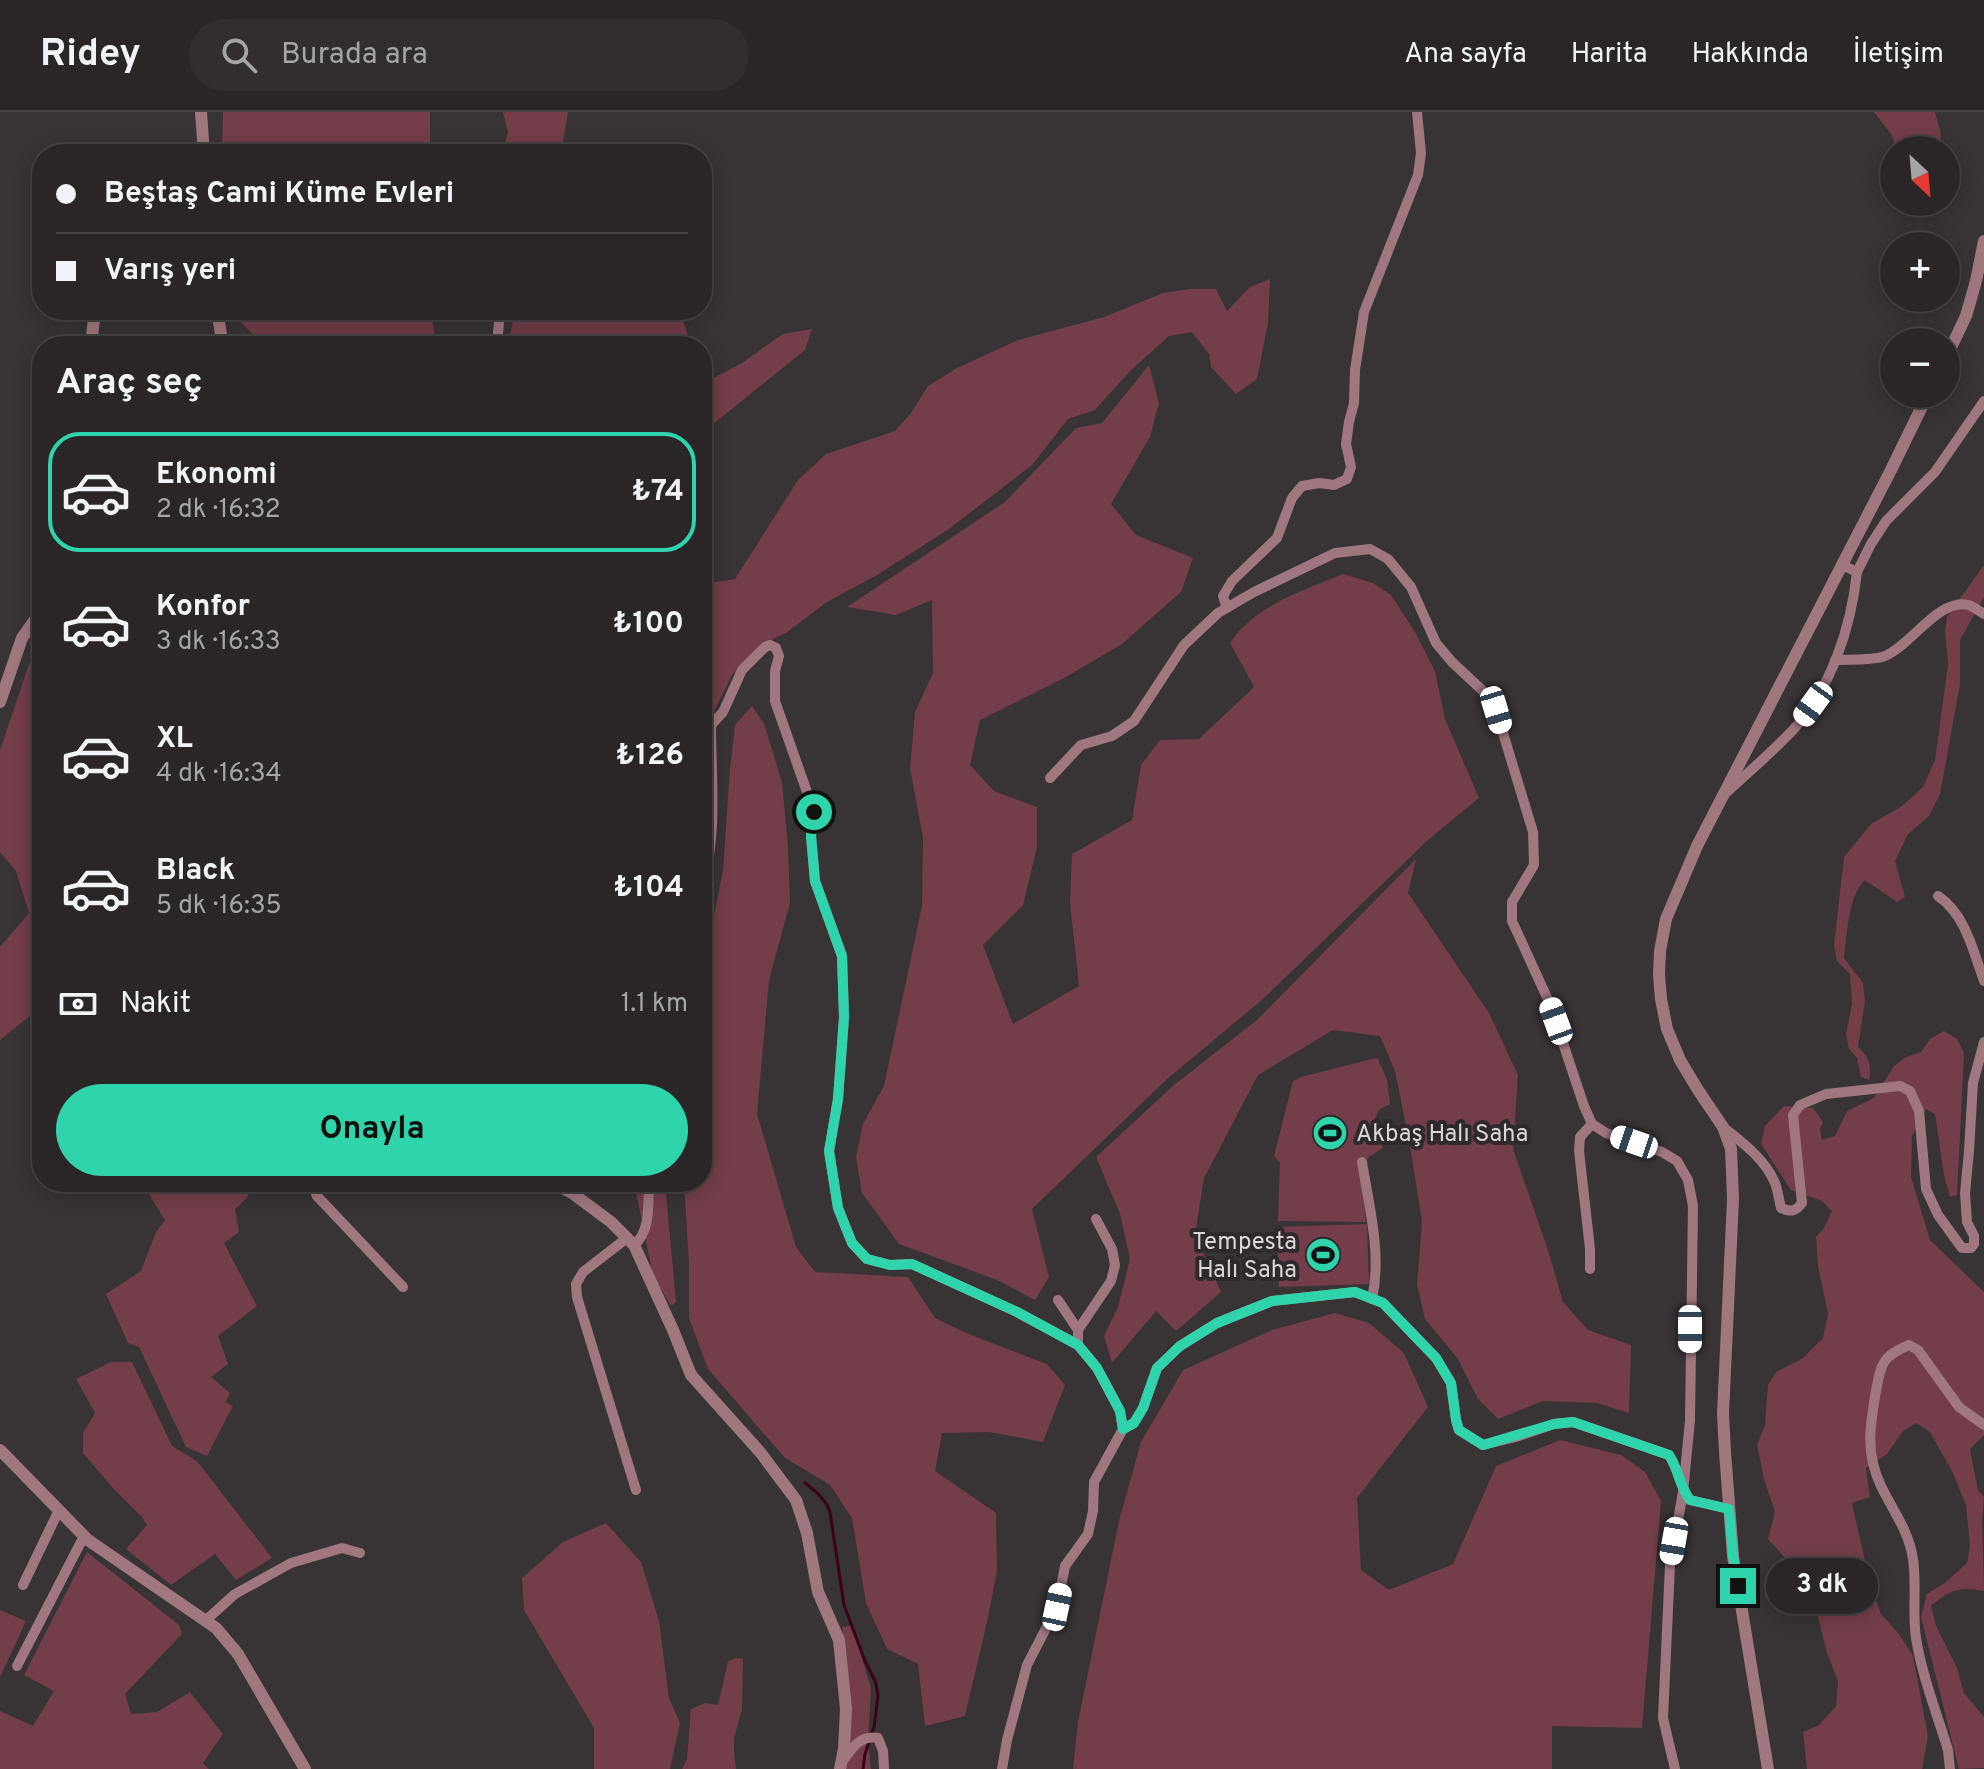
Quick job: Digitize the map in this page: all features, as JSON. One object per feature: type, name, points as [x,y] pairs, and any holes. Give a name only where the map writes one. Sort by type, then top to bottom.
[{"type":"street","points":[[201,112],[203,144]]},
{"type":"street","points":[[1227,608],[1223,596],[1232,581],[1277,538],[1292,498],[1302,486],[1319,483],[1334,485],[1347,479],[1351,467],[1346,444],[1364,312],[1418,175],[1421,153],[1417,112]]},
{"type":"street","points":[[1960,329],[1966,316],[1984,241]]},
{"type":"street","points":[[1724,795],[1794,730],[1813,704],[1835,660],[1849,620],[1857,572],[1871,544],[1886,521],[1935,472],[1984,401]]},
{"type":"street","points":[[1768,1769],[1733,1556],[1723,1414],[1733,1199],[1731,1149],[1723,1127],[1698,1090],[1667,1029],[1659,975],[1660,951],[1666,919],[1691,860],[1921,408]]},
{"type":"street","points":[[1050,778],[1081,745],[1112,736],[1134,721],[1184,645],[1218,613],[1335,553],[1370,549],[1388,559],[1411,587],[1436,643],[1482,690],[1496,710],[1533,832],[1534,865],[1512,902],[1512,921],[1550,1004],[1584,1106],[1592,1124],[1606,1133],[1662,1152],[1677,1161],[1688,1180],[1693,1206],[1690,1420],[1683,1492],[1670,1565],[1663,1718],[1675,1769]]},
{"type":"street","points":[[1842,565],[1857,572]]},
{"type":"street","points":[[1835,660],[1882,657],[1898,649],[1938,613],[1955,604],[1969,605],[1984,614]]},
{"type":"street","points":[[0,702],[22,638],[32,624]]},
{"type":"street","points":[[712,724],[723,712],[742,670],[765,647],[770,645],[776,648],[779,656],[775,671],[775,701],[814,812],[811,836],[815,881],[842,956],[844,1017],[838,1099],[829,1151],[838,1208],[852,1243],[867,1259],[890,1265],[912,1264],[1017,1312],[1078,1345],[1097,1368],[1120,1411],[1123,1429]]},
{"type":"street","points":[[712,760],[712,825]]},
{"type":"street","points":[[1938,896],[1950,904],[1960,918],[1984,981]]},
{"type":"street","points":[[1723,1127],[1752,1149],[1775,1183],[1781,1208],[1790,1212],[1802,1203],[1793,1115],[1800,1105],[1826,1094],[1900,1086],[1910,1091],[1919,1111],[1926,1189],[1938,1215],[1962,1248],[1971,1248],[1974,1236],[1967,1222],[1965,1193],[1973,1083],[1984,1042]]},
{"type":"street","points":[[1590,1269],[1579,1151],[1580,1137],[1592,1124]]},
{"type":"street","points":[[1362,1162],[1376,1258],[1372,1299]]},
{"type":"street","points":[[316,1192],[403,1287]]},
{"type":"street","points":[[570,1192],[611,1222],[630,1241],[691,1375],[760,1452],[796,1500],[807,1533],[818,1592],[839,1640],[846,1709],[841,1766]]},
{"type":"street","points":[[636,1490],[577,1297],[576,1284],[583,1272],[630,1241],[641,1240],[648,1215],[649,1192]]},
{"type":"street","points":[[1078,1330],[1111,1281],[1115,1265],[1112,1249],[1096,1219]]},
{"type":"street","points":[[1002,1769],[1027,1665],[1057,1607],[1065,1566],[1088,1534],[1094,1482],[1123,1429],[1134,1423],[1143,1408],[1157,1368],[1180,1346],[1217,1323],[1272,1301],[1355,1292],[1383,1303],[1436,1358],[1451,1383],[1459,1430],[1468,1437],[1483,1445],[1554,1424],[1573,1422],[1669,1455],[1676,1466],[1683,1492],[1690,1500],[1729,1509]]},
{"type":"street","points":[[1058,1300],[1078,1330],[1078,1345]]},
{"type":"street","points":[[1950,1769],[1948,1750],[1916,1641],[1913,1559],[1906,1529],[1880,1485],[1872,1462],[1869,1430],[1881,1364],[1893,1352],[1909,1345],[1918,1350],[1959,1407],[1984,1423]]},
{"type":"street","points":[[0,1450],[84,1536],[216,1628],[238,1654],[262,1692],[305,1769]]},
{"type":"street","points":[[23,1585],[59,1510]]},
{"type":"street","points":[[17,1666],[84,1536]]},
{"type":"street","points":[[205,1621],[235,1594],[291,1563],[342,1548],[360,1553]]},
{"type":"street","points":[[841,1766],[854,1746],[862,1739],[872,1737],[878,1738],[883,1751],[884,1769]]},
{"type":"shaded area","points":[[223,112],[430,112],[430,144],[222,144]]},
{"type":"shaded area","points":[[503,112],[568,112],[563,144],[505,144],[508,132]]},
{"type":"shaded area","points":[[1874,112],[1935,112],[1941,134],[1941,136],[1892,135]]},
{"type":"shaded area","points":[[1270,279],[1268,323],[1257,379],[1236,394],[1211,367],[1209,354],[1192,332],[1169,336],[1129,372],[1095,410],[1068,419],[1032,465],[949,529],[877,575],[827,602],[786,633],[759,646],[732,675],[712,714],[712,583],[735,579],[798,480],[826,454],[895,431],[928,386],[957,368],[1018,340],[1104,317],[1163,293],[1190,289],[1216,289],[1227,311],[1250,287]]},
{"type":"shaded area","points":[[432,320],[435,336],[254,336],[240,321]]},
{"type":"shaded area","points":[[513,320],[683,320],[688,336],[510,336]]},
{"type":"shaded area","points":[[812,329],[805,350],[712,425],[712,379],[742,363],[783,334]]},
{"type":"shaded area","points":[[1149,365],[1159,403],[1150,437],[1111,504],[1136,535],[1193,558],[1181,592],[1122,644],[1066,677],[980,720],[970,765],[994,791],[1037,807],[1037,847],[1023,905],[983,945],[1013,1024],[1079,986],[1070,903],[1072,854],[1132,820],[1141,765],[1160,740],[1199,739],[1254,687],[1230,643],[1252,619],[1296,593],[1343,574],[1373,583],[1391,595],[1435,671],[1445,719],[1479,798],[1429,839],[1263,999],[1166,1080],[1032,1209],[1049,1277],[1035,1300],[997,1280],[899,1244],[862,1193],[856,1157],[863,1124],[884,1086],[922,906],[923,838],[910,768],[915,712],[933,673],[932,600],[896,615],[847,607],[1005,502],[1076,428],[1102,423]]},
{"type":"shaded area","points":[[1984,565],[1984,597],[1960,640],[1960,684],[1940,794],[1929,816],[1908,834],[1895,861],[1905,897],[1897,902],[1865,880],[1855,896],[1849,916],[1844,958],[1863,983],[1865,1001],[1858,1047],[1869,1062],[1869,1080],[1861,1077],[1857,1058],[1849,1049],[1846,1034],[1852,1004],[1850,974],[1837,961],[1834,945],[1844,857],[1871,824],[1902,806],[1923,787],[1935,760],[1948,664],[1947,617]]},
{"type":"shaded area","points":[[32,655],[32,1014],[0,1040],[0,947],[29,913],[16,871],[0,852],[0,750]]},
{"type":"shaded area","points":[[752,706],[764,724],[782,782],[790,903],[769,980],[757,1114],[796,1247],[815,1272],[908,1277],[935,1318],[1047,1364],[1065,1385],[1043,1442],[989,1432],[942,1433],[935,1471],[996,1513],[997,1571],[965,1716],[925,1726],[918,1664],[887,1649],[866,1603],[852,1518],[830,1485],[785,1458],[708,1369],[689,1318],[685,1192],[712,1192],[712,926],[723,870],[735,725]]},
{"type":"shaded area","points":[[1416,859],[1408,893],[1489,1013],[1518,1075],[1513,1149],[1563,1302],[1588,1330],[1631,1345],[1629,1413],[1597,1403],[1543,1401],[1498,1419],[1478,1399],[1458,1359],[1425,1319],[1417,1285],[1422,1221],[1395,1071],[1380,1036],[1333,1030],[1258,1075],[1204,1178],[1195,1235],[1221,1292],[1176,1331],[1156,1311],[1112,1363],[1104,1336],[1118,1307],[1130,1259],[1120,1214],[1096,1157],[1174,1085],[1257,1020]]},
{"type":"shaded area","points":[[1944,1031],[1957,1039],[1964,1053],[1957,1195],[1950,1197],[1935,1114],[1926,1109],[1912,1136],[1911,1177],[1930,1240],[1984,1292],[1984,1435],[1970,1449],[1978,1490],[1984,1497],[1984,1591],[1955,1591],[1931,1606],[1936,1626],[1957,1668],[1964,1693],[1984,1717],[1984,1768],[1959,1769],[1921,1617],[1927,1594],[1967,1563],[1970,1546],[1966,1505],[1953,1473],[1930,1432],[1916,1423],[1903,1431],[1887,1454],[1866,1468],[1870,1497],[1852,1503],[1870,1583],[1881,1614],[1913,1656],[1928,1736],[1922,1769],[1807,1769],[1803,1732],[1819,1725],[1836,1706],[1838,1681],[1827,1653],[1815,1605],[1813,1569],[1786,1559],[1768,1539],[1775,1512],[1757,1445],[1765,1425],[1768,1385],[1776,1372],[1803,1358],[1823,1338],[1828,1314],[1818,1266],[1816,1237],[1832,1211],[1822,1201],[1791,1190],[1761,1144],[1765,1126],[1784,1106],[1813,1108],[1823,1122],[1820,1129],[1822,1140],[1835,1136],[1847,1111],[1874,1098],[1894,1066],[1906,1057],[1921,1052],[1930,1039]]},
{"type":"shaded area","name":"Akbaş Halı Saha","points":[[1376,1058],[1387,1080],[1390,1104],[1380,1109],[1375,1118],[1383,1148],[1361,1166],[1366,1222],[1278,1221],[1280,1163],[1274,1156],[1293,1081]]},
{"type":"shaded area","points":[[147,1192],[250,1192],[235,1209],[239,1232],[224,1243],[257,1306],[218,1336],[228,1364],[211,1377],[230,1393],[226,1402],[233,1406],[207,1456],[186,1447],[139,1347],[128,1343],[106,1294],[141,1271],[156,1232],[165,1220]]},
{"type":"shaded area","points":[[637,1192],[666,1192],[676,1302],[671,1306],[653,1275]]},
{"type":"shaded area","name":"Tempesta Halı Saha","points":[[1367,1224],[1369,1284],[1279,1287],[1277,1227]]},
{"type":"shaded area","points":[[1335,1313],[1369,1323],[1404,1353],[1428,1407],[1357,1498],[1361,1570],[1389,1590],[1453,1564],[1496,1466],[1560,1440],[1621,1455],[1645,1472],[1661,1501],[1642,1728],[1552,1726],[1552,1769],[1073,1769],[1078,1722],[1119,1521],[1141,1442],[1183,1370],[1272,1330]]},
{"type":"shaded area","points":[[111,1362],[132,1362],[172,1446],[197,1461],[272,1558],[236,1580],[215,1554],[171,1585],[126,1549],[147,1525],[83,1453],[83,1433],[95,1413],[76,1379]]},
{"type":"shaded area","points":[[606,1523],[641,1562],[659,1621],[669,1698],[680,1723],[670,1769],[594,1769],[594,1728],[524,1610],[522,1578],[563,1542]]},
{"type":"shaded area","points":[[87,1552],[179,1625],[182,1634],[125,1694],[131,1714],[157,1712],[190,1692],[223,1734],[203,1763],[209,1769],[0,1769],[0,1711],[33,1726],[54,1691],[24,1675]]},
{"type":"shaded area","points":[[0,1610],[26,1621],[0,1677]]},
{"type":"shaded area","points":[[852,1626],[871,1688],[868,1741],[871,1769],[844,1769],[847,1659],[842,1627]]},
{"type":"shaded area","points":[[743,1659],[742,1709],[734,1738],[736,1769],[682,1769],[687,1759],[691,1709],[705,1703],[718,1705],[728,1661]]},
{"type":"waterway","points":[[805,1483],[823,1499],[830,1512],[844,1605],[876,1683],[878,1696],[874,1727],[863,1769]]},
{"type":"place","name":"Akbaş Halı Saha","points":[[1330,1133]]},
{"type":"place","name":"Tempesta Halı Saha","points":[[1323,1255]]},
{"type":"route","points":[[814,812],[811,836],[815,881],[842,956],[844,1017],[838,1099],[829,1151],[838,1208],[852,1243],[867,1259],[890,1265],[912,1264],[1017,1312],[1078,1345],[1097,1368],[1120,1411],[1123,1429],[1134,1423],[1143,1408],[1157,1368],[1180,1346],[1217,1323],[1272,1301],[1355,1292],[1383,1303],[1436,1358],[1451,1383],[1459,1430],[1483,1445],[1554,1424],[1573,1422],[1669,1455],[1676,1466],[1683,1492],[1690,1500],[1729,1509],[1738,1586]]}]
